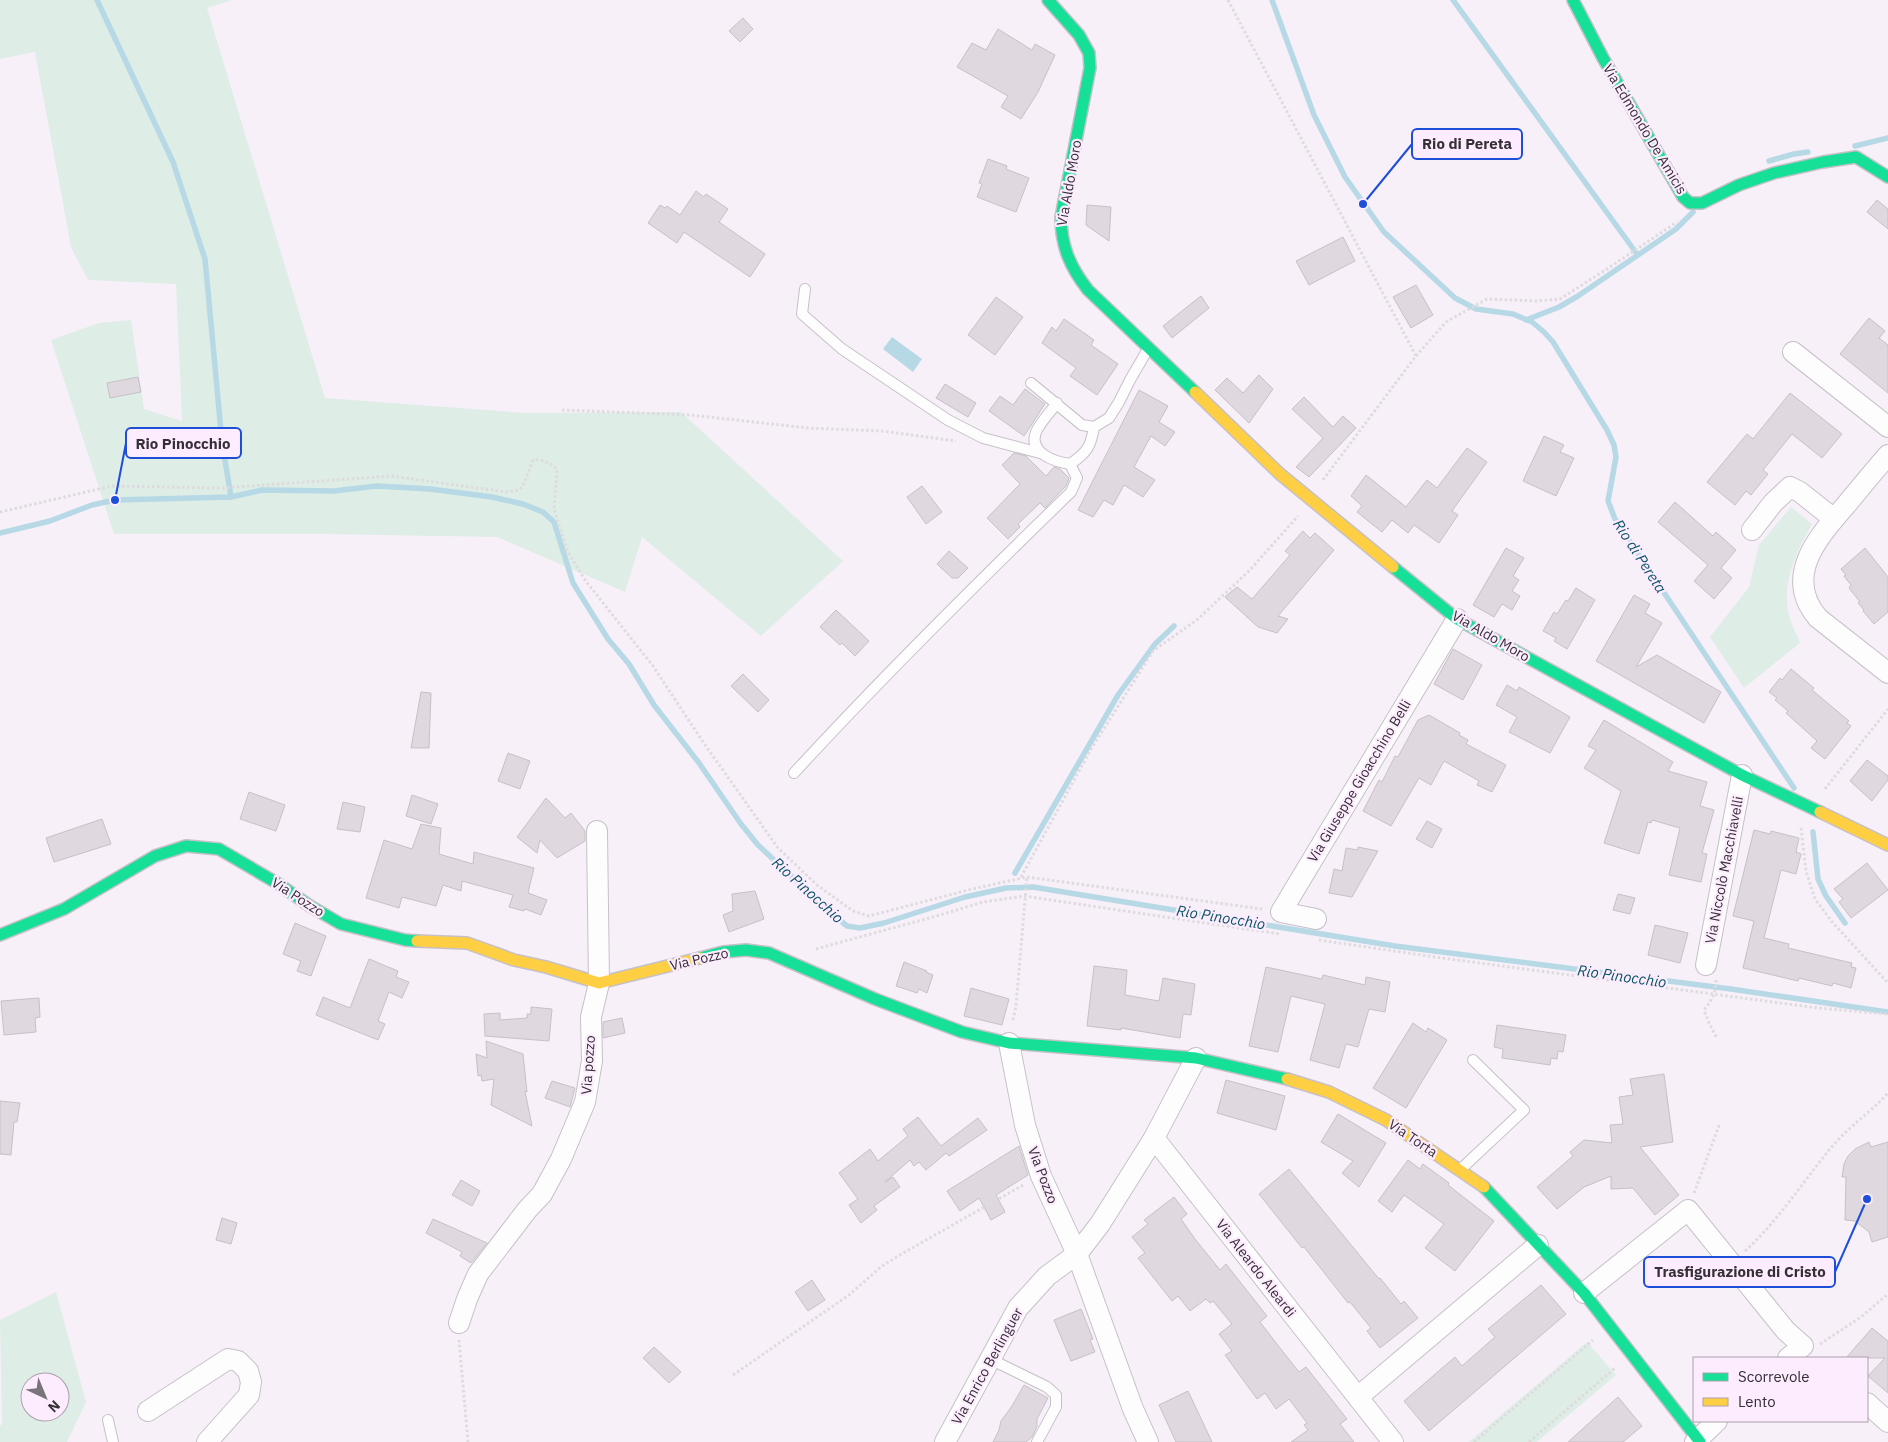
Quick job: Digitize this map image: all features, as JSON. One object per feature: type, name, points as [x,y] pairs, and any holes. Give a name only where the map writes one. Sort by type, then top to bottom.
[{"type":"street","name":"Via Aldo Moro","points":[[1048,0],[1079,35],[1089,53],[1089,80],[1061,217],[1061,230],[1066,256],[1075,273],[1088,290],[1280,474],[1457,619],[1742,775],[1888,845]]},
{"type":"street","name":"Via Edmondo De Amicis","points":[[1573,0],[1603,58],[1683,197],[1690,203],[1702,203],[1739,185],[1774,172],[1823,162],[1856,158],[1868,162],[1888,177]]},
{"type":"street","points":[[1793,352],[1888,428]]},
{"type":"street","points":[[1888,455],[1820,535],[1807,558],[1804,570],[1804,587],[1810,608],[1818,618],[1888,672]]},
{"type":"street","points":[[1752,530],[1773,503],[1790,487],[1800,492],[1834,519]]},
{"type":"street","name":"Via Giuseppe Gioacchino Belli","points":[[1281,912],[1457,619]]},
{"type":"street","name":"Via Niccolò Macchiavelli","points":[[1706,965],[1742,775]]},
{"type":"street","name":"Via pozzo","points":[[459,1323],[478,1274],[527,1210],[542,1194],[561,1159],[585,1102],[592,1061],[591,1017],[599,983],[597,831]]},
{"type":"street","name":"Via Pozzo","points":[[0,935],[64,910],[155,856],[186,846],[219,849],[341,924],[405,940],[467,943],[514,960],[546,967],[599,983],[723,952],[746,950],[769,953],[875,999],[962,1032],[1009,1042],[1025,1125],[1041,1176],[1077,1254],[1133,1409],[1148,1442]]},
{"type":"street","points":[[1281,912],[1316,919]]},
{"type":"street","name":"Via Torta","points":[[1009,1042],[1196,1058],[1270,1074],[1329,1092],[1386,1120],[1480,1183],[1584,1292],[1698,1441]]},
{"type":"street","points":[[1077,1254],[1100,1224],[1154,1138],[1196,1058]]},
{"type":"street","name":"Via Aleardo Aleardi","points":[[1154,1138],[1393,1442]]},
{"type":"street","points":[[1584,1292],[1688,1210],[1804,1354]]},
{"type":"street","points":[[1358,1397],[1538,1245]]},
{"type":"street","name":"Via Enrico Berlinguer","points":[[946,1442],[1018,1308],[1047,1276],[1077,1254]]},
{"type":"street","points":[[148,1411],[228,1359],[238,1361],[248,1371],[251,1382],[249,1395],[208,1442]]},
{"type":"street","points":[[1868,1404],[1888,1422]]},
{"type":"street","points":[[1698,1441],[1716,1422]]},
{"type":"lane","points":[[805,290],[802,314],[842,349],[948,420],[988,439],[1040,453],[1057,462],[1070,464],[1083,455],[1092,441],[1094,426]]},
{"type":"lane","points":[[1031,383],[1082,425],[1094,426],[1108,418],[1149,348]]},
{"type":"lane","points":[[1040,453],[1035,444],[1036,432],[1057,403]]},
{"type":"lane","points":[[794,773],[839,724],[980,580],[1070,492],[1077,478],[1070,464]]},
{"type":"lane","points":[[1460,1170],[1524,1110],[1473,1060]]},
{"type":"lane","points":[[990,1359],[1047,1387],[1056,1395],[1056,1407],[1036,1442]]},
{"type":"lane","points":[[108,1420],[112,1442]]},
{"type":"path","points":[[1228,0],[1416,356]]},
{"type":"path","points":[[1020,878],[1090,749],[1153,651],[1198,620],[1250,570],[1310,499],[1416,356],[1446,322],[1462,311],[1486,299],[1537,301],[1560,299],[1682,219],[1690,203]]},
{"type":"path","points":[[562,410],[691,415],[808,428],[882,431],[971,442],[988,439]]},
{"type":"path","points":[[0,512],[112,486],[223,488],[391,476],[507,492],[518,490],[523,486],[533,460],[553,464],[557,469],[554,509],[568,552],[585,580],[653,666],[703,742],[778,848],[817,884],[853,911],[869,916],[1020,878],[1281,912]]},
{"type":"path","points":[[1822,793],[1888,709]]},
{"type":"path","points":[[1799,802],[1806,871],[1815,899],[1839,930],[1888,983]]},
{"type":"path","points":[[1009,1042],[1016,1006],[1026,879]]},
{"type":"path","points":[[808,969],[817,948],[940,916],[983,902],[1024,894],[1287,935]]},
{"type":"path","points":[[1316,939],[1442,958],[1818,1008],[1888,1014]]},
{"type":"path","points":[[1716,985],[1715,994],[1704,1010],[1717,1038]]},
{"type":"path","points":[[1731,1264],[1756,1242],[1802,1187],[1830,1149],[1888,1093]]},
{"type":"path","points":[[1688,1210],[1720,1123]]},
{"type":"path","points":[[732,1375],[848,1295],[882,1266],[897,1256],[1041,1176]]},
{"type":"path","points":[[1804,1354],[1861,1317],[1888,1294]]},
{"type":"path","points":[[459,1323],[468,1442]]},
{"type":"path","points":[[1474,1442],[1610,1325]]},
{"type":"path","points":[[1529,1442],[1632,1353]]},
{"type":"shaded area","points":[[0,0],[232,0],[207,8],[325,398],[526,413],[681,412],[843,561],[761,636],[642,537],[625,592],[497,537],[324,534],[114,534],[51,340],[99,323],[131,320],[144,409],[182,421],[176,284],[88,280],[71,247],[35,52],[0,59]]},
{"type":"shaded area","points":[[1791,507],[1812,524],[1796,555],[1789,576],[1787,599],[1789,614],[1800,643],[1744,688],[1710,637],[1749,587],[1759,545]]},
{"type":"shaded area","points":[[56,1292],[86,1402],[67,1442],[0,1442],[2,1422],[0,1320]]},
{"type":"shaded area","points":[[1587,1342],[1616,1375],[1537,1442],[1469,1442]]},
{"type":"water","points":[[892,337],[922,359],[913,372],[883,349]]},
{"type":"building","points":[[743,18],[753,29],[740,42],[729,31]]},
{"type":"building","points":[[998,29],[1032,50],[1035,44],[1055,55],[1038,92],[1021,119],[1001,107],[1008,96],[957,67],[972,43],[986,50]]},
{"type":"building","points":[[988,159],[1007,166],[1006,169],[1029,178],[1016,212],[977,197],[982,184],[979,183]]},
{"type":"building","points":[[696,191],[704,197],[706,194],[728,209],[719,222],[765,254],[750,277],[684,232],[677,243],[648,223],[660,205],[665,208],[667,206],[680,215]]},
{"type":"building","points":[[1877,200],[1888,209],[1888,229],[1867,212]]},
{"type":"building","points":[[1087,205],[1111,207],[1109,241],[1086,225]]},
{"type":"building","points":[[1343,237],[1355,261],[1309,285],[1296,261]]},
{"type":"building","points":[[1416,285],[1433,315],[1411,328],[1393,297]]},
{"type":"building","points":[[1201,296],[1209,308],[1172,338],[1163,326]]},
{"type":"building","points":[[996,297],[1023,317],[995,355],[968,335]]},
{"type":"building","points":[[1869,318],[1885,331],[1879,338],[1888,345],[1888,393],[1840,354]]},
{"type":"building","points":[[1064,319],[1094,340],[1091,345],[1118,364],[1097,395],[1070,376],[1076,368],[1042,343],[1052,327],[1056,331]]},
{"type":"building","points":[[1259,375],[1273,389],[1249,423],[1215,390],[1227,378],[1243,393]]},
{"type":"building","points":[[138,377],[141,392],[110,398],[107,383]]},
{"type":"building","points":[[945,384],[976,403],[968,417],[936,398]]},
{"type":"building","points":[[1025,389],[1045,404],[1024,436],[989,411],[1000,396],[1013,405]]},
{"type":"building","points":[[1139,390],[1168,406],[1159,422],[1175,432],[1165,446],[1151,436],[1134,467],[1155,480],[1143,497],[1124,485],[1113,505],[1104,500],[1093,517],[1078,510]]},
{"type":"building","points":[[1790,393],[1842,434],[1822,458],[1792,434],[1763,470],[1768,474],[1751,495],[1746,491],[1735,505],[1707,482],[1747,434],[1753,439]]},
{"type":"building","points":[[1304,397],[1333,427],[1343,416],[1356,428],[1309,477],[1296,467],[1323,438],[1292,409]]},
{"type":"building","points":[[1544,436],[1564,445],[1560,452],[1574,458],[1556,496],[1523,481]]},
{"type":"building","points":[[1467,448],[1487,462],[1452,511],[1458,515],[1439,543],[1414,525],[1408,533],[1392,520],[1382,532],[1357,512],[1362,506],[1351,496],[1366,475],[1406,507],[1427,480],[1437,488]]},
{"type":"building","points":[[1014,453],[1026,456],[1046,476],[1054,467],[1060,469],[1069,478],[1066,486],[1045,508],[1040,503],[1018,524],[1020,527],[1008,539],[987,518],[1020,484],[1002,465]]},
{"type":"building","points":[[922,486],[942,512],[926,524],[907,497]]},
{"type":"building","points":[[1675,502],[1713,536],[1716,532],[1736,550],[1721,568],[1732,578],[1714,599],[1694,581],[1708,565],[1658,522]]},
{"type":"building","points":[[1303,531],[1310,538],[1315,533],[1334,550],[1278,616],[1288,619],[1277,633],[1258,627],[1225,597],[1237,587],[1252,599],[1290,555],[1285,551]]},
{"type":"building","points":[[1506,548],[1524,558],[1513,576],[1519,580],[1512,591],[1520,596],[1512,610],[1502,604],[1494,617],[1473,605]]},
{"type":"building","points":[[1865,548],[1888,577],[1888,612],[1874,624],[1863,611],[1858,603],[1860,602],[1849,588],[1851,585],[1841,569]]},
{"type":"building","points":[[949,551],[968,568],[958,578],[952,578],[937,564]]},
{"type":"building","points":[[1576,588],[1595,600],[1567,649],[1554,641],[1556,638],[1543,631],[1554,612],[1557,614]]},
{"type":"building","points":[[1634,595],[1650,604],[1645,613],[1662,623],[1636,667],[1657,655],[1721,692],[1704,723],[1596,661]]},
{"type":"building","points":[[836,610],[869,641],[855,656],[842,643],[840,645],[820,627]]},
{"type":"building","points":[[1453,649],[1482,665],[1463,700],[1434,684]]},
{"type":"building","points":[[1791,669],[1814,688],[1812,690],[1849,721],[1847,723],[1851,726],[1825,759],[1811,748],[1817,741],[1786,713],[1788,711],[1769,692],[1780,678],[1782,680]]},
{"type":"building","points":[[743,674],[769,700],[758,712],[731,686]]},
{"type":"building","points":[[1507,685],[1517,691],[1519,687],[1570,717],[1550,753],[1509,732],[1517,717],[1496,705]]},
{"type":"building","points":[[421,692],[431,693],[429,748],[411,748]]},
{"type":"building","points":[[1429,715],[1460,733],[1459,735],[1468,740],[1466,744],[1506,765],[1492,792],[1477,785],[1479,781],[1444,761],[1431,785],[1419,778],[1391,826],[1363,811],[1379,780],[1382,782],[1395,756],[1398,757],[1418,720]]},
{"type":"building","points":[[1604,720],[1673,762],[1668,771],[1707,782],[1700,806],[1714,810],[1702,853],[1707,854],[1701,882],[1669,875],[1680,828],[1652,820],[1651,823],[1648,822],[1639,854],[1604,843],[1621,791],[1584,768],[1596,750],[1588,746]]},
{"type":"building","points":[[508,753],[530,761],[520,789],[498,781]]},
{"type":"building","points":[[1867,760],[1888,776],[1888,780],[1872,801],[1850,781]]},
{"type":"building","points":[[249,792],[285,805],[276,831],[240,819]]},
{"type":"building","points":[[412,795],[438,804],[431,824],[406,816]]},
{"type":"building","points":[[546,798],[565,818],[571,813],[585,831],[585,841],[557,858],[540,840],[537,853],[517,837]]},
{"type":"building","points":[[343,802],[365,807],[360,832],[337,829]]},
{"type":"building","points":[[102,819],[111,844],[54,862],[46,838]]},
{"type":"building","points":[[1427,821],[1442,829],[1432,848],[1416,839]]},
{"type":"building","points":[[421,824],[441,828],[439,854],[473,864],[474,852],[534,868],[528,893],[547,900],[541,915],[525,909],[524,911],[509,907],[513,895],[462,881],[461,891],[443,885],[436,906],[402,897],[399,908],[366,898],[384,840],[412,849]]},
{"type":"building","points":[[1754,830],[1770,834],[1771,831],[1799,838],[1796,852],[1801,854],[1796,874],[1781,870],[1764,938],[1789,944],[1788,948],[1852,963],[1851,967],[1856,968],[1851,988],[1833,983],[1832,986],[1799,978],[1798,981],[1743,968],[1754,921],[1733,916]]},
{"type":"building","points":[[1358,847],[1378,851],[1352,897],[1329,893],[1334,869],[1342,871],[1346,848],[1358,850]]},
{"type":"building","points":[[1867,863],[1888,890],[1851,918],[1839,902],[1843,899],[1834,889]]},
{"type":"building","points":[[755,891],[764,919],[729,932],[723,915],[733,911],[732,894]]},
{"type":"building","points":[[1618,894],[1635,898],[1630,914],[1613,910]]},
{"type":"building","points":[[295,923],[326,936],[311,976],[297,971],[301,961],[283,954]]},
{"type":"building","points":[[1655,925],[1688,933],[1680,963],[1648,955]]},
{"type":"building","points":[[369,959],[398,971],[396,977],[409,982],[402,998],[389,992],[378,1021],[385,1024],[378,1040],[316,1015],[323,997],[350,1008]]},
{"type":"building","points":[[904,962],[933,975],[927,993],[919,989],[917,993],[896,986]]},
{"type":"building","points":[[1094,966],[1127,970],[1125,995],[1159,1001],[1163,978],[1195,984],[1191,1015],[1183,1014],[1180,1038],[1121,1028],[1121,1030],[1087,1026]]},
{"type":"building","points":[[1266,967],[1322,979],[1323,975],[1365,985],[1366,977],[1390,982],[1385,1012],[1369,1009],[1358,1047],[1346,1044],[1339,1068],[1310,1060],[1325,1004],[1291,996],[1278,1052],[1249,1046]]},
{"type":"building","points":[[971,988],[1009,999],[1002,1025],[964,1016]]},
{"type":"building","points":[[39,998],[40,1017],[35,1018],[36,1032],[4,1035],[1,1001]]},
{"type":"building","points":[[531,1007],[552,1009],[549,1041],[485,1036],[484,1014],[500,1013],[500,1020],[527,1018],[527,1014],[531,1014]]},
{"type":"building","points":[[622,1018],[625,1033],[603,1038],[603,1022]]},
{"type":"building","points":[[1413,1023],[1426,1032],[1428,1028],[1447,1040],[1406,1108],[1373,1088]]},
{"type":"building","points":[[1497,1025],[1566,1035],[1563,1052],[1558,1051],[1557,1059],[1551,1058],[1550,1065],[1502,1058],[1503,1049],[1494,1047]]},
{"type":"building","points":[[486,1041],[523,1054],[527,1092],[525,1091],[532,1126],[491,1105],[494,1079],[482,1081],[481,1075],[478,1076],[476,1054],[487,1058]]},
{"type":"building","points":[[1664,1074],[1673,1142],[1640,1147],[1679,1195],[1655,1215],[1633,1188],[1611,1189],[1611,1176],[1584,1187],[1557,1209],[1537,1187],[1573,1156],[1570,1152],[1584,1140],[1612,1143],[1610,1125],[1623,1124],[1619,1097],[1633,1095],[1630,1079]]},
{"type":"building","points":[[1226,1080],[1285,1096],[1276,1130],[1217,1113]]},
{"type":"building","points":[[552,1081],[575,1088],[570,1107],[545,1098]]},
{"type":"building","points":[[0,1101],[20,1103],[17,1122],[14,1122],[11,1155],[0,1154]]},
{"type":"building","points":[[1338,1114],[1386,1143],[1359,1187],[1342,1173],[1353,1161],[1321,1142]]},
{"type":"building","points":[[918,1117],[941,1146],[978,1118],[987,1130],[949,1156],[946,1153],[926,1170],[919,1162],[914,1166],[910,1160],[885,1182],[893,1177],[900,1187],[874,1206],[877,1210],[861,1223],[849,1205],[858,1199],[839,1173],[870,1149],[878,1161],[908,1136],[903,1129]]},
{"type":"building","points":[[1869,1142],[1871,1147],[1888,1142],[1888,1237],[1872,1242],[1869,1232],[1855,1221],[1845,1220],[1846,1177],[1842,1177],[1844,1164],[1848,1156],[1855,1149]]},
{"type":"building","points":[[1019,1146],[1028,1175],[996,1195],[1005,1212],[991,1220],[979,1198],[960,1211],[947,1191]]},
{"type":"building","points":[[1408,1160],[1420,1169],[1423,1164],[1494,1221],[1455,1271],[1425,1248],[1444,1224],[1404,1195],[1392,1212],[1378,1201]]},
{"type":"building","points":[[1289,1169],[1379,1279],[1401,1304],[1404,1301],[1418,1318],[1380,1348],[1367,1331],[1371,1328],[1350,1302],[1348,1303],[1304,1247],[1302,1248],[1259,1194]]},
{"type":"building","points":[[461,1180],[480,1191],[472,1206],[452,1195]]},
{"type":"building","points":[[1174,1197],[1187,1214],[1181,1219],[1195,1239],[1220,1270],[1226,1264],[1267,1316],[1260,1322],[1280,1348],[1299,1372],[1306,1367],[1347,1419],[1340,1424],[1354,1442],[1291,1442],[1308,1430],[1304,1425],[1307,1423],[1289,1399],[1276,1409],[1265,1393],[1257,1399],[1225,1355],[1232,1351],[1219,1334],[1232,1324],[1213,1301],[1210,1303],[1206,1299],[1190,1311],[1178,1296],[1172,1301],[1138,1258],[1145,1253],[1132,1237],[1148,1224],[1144,1220]]},
{"type":"building","points":[[222,1218],[237,1223],[231,1244],[216,1240]]},
{"type":"building","points":[[433,1219],[487,1243],[471,1263],[460,1256],[462,1252],[426,1233]]},
{"type":"building","points":[[812,1280],[825,1300],[808,1311],[795,1292]]},
{"type":"building","points":[[1541,1285],[1566,1314],[1429,1431],[1404,1401],[1455,1357],[1462,1366],[1495,1337],[1488,1329]]},
{"type":"building","points":[[1081,1309],[1093,1339],[1090,1340],[1095,1352],[1071,1361],[1054,1320]]},
{"type":"building","points":[[1872,1328],[1888,1341],[1888,1393],[1868,1376],[1885,1358],[1847,1357]]},
{"type":"building","points":[[654,1347],[681,1372],[669,1383],[643,1358]]},
{"type":"building","points":[[1024,1385],[1048,1398],[1037,1419],[1037,1426],[1032,1437],[1026,1442],[993,1442],[1001,1421]]},
{"type":"building","points":[[1188,1391],[1212,1442],[1176,1442],[1159,1405]]},
{"type":"building","points":[[1618,1397],[1642,1426],[1623,1442],[1568,1442]]},
{"type":"waterway","points":[[97,0],[173,162],[205,259],[222,442],[231,497]]},
{"type":"waterway","name":"Rio di Pereta","points":[[1272,0],[1314,115],[1345,177],[1384,232],[1455,298],[1476,309],[1513,314],[1532,322],[1553,342],[1607,430],[1614,445],[1616,457],[1608,501],[1615,519],[1794,788]]},
{"type":"waterway","points":[[1453,0],[1637,254]]},
{"type":"waterway","points":[[1855,146],[1888,138]]},
{"type":"waterway","points":[[1769,161],[1808,152]]},
{"type":"waterway","points":[[1526,320],[1559,307],[1578,296],[1676,229],[1693,212]]},
{"type":"waterway","name":"Rio Pinocchio","points":[[0,533],[50,521],[92,505],[115,500],[231,497],[262,490],[334,491],[377,486],[430,489],[492,497],[523,504],[543,512],[554,522],[573,583],[608,639],[629,664],[654,705],[699,763],[741,824],[758,845],[847,926],[860,928],[884,923],[965,897],[1006,888],[1033,887],[1395,946],[1731,989],[1888,1012]]},
{"type":"waterway","points":[[1015,873],[1118,695],[1155,644],[1174,626]]},
{"type":"waterway","name":"Rio di Pereta","points":[[1813,832],[1818,879],[1826,896],[1845,923]]},
{"type":"traffic: fast","points":[[1048,0],[1079,35],[1089,53],[1090,68],[1061,217],[1061,228],[1068,256],[1076,273],[1088,290],[1195,392]]},
{"type":"traffic: fast","points":[[1573,0],[1603,58],[1683,197],[1690,203],[1702,203],[1739,185],[1774,173],[1856,157],[1888,177]]},
{"type":"traffic: fast","points":[[1393,567],[1457,619],[1742,775],[1820,812]]},
{"type":"traffic: fast","points":[[0,935],[64,909],[155,856],[186,846],[219,849],[341,924],[405,940],[417,941]]},
{"type":"traffic: fast","points":[[700,958],[723,952],[746,950],[769,953],[875,999],[962,1032],[1009,1043],[1196,1058],[1287,1079]]},
{"type":"traffic: fast","points":[[1484,1187],[1584,1293],[1700,1442]]},
{"type":"traffic: slow","points":[[1195,392],[1280,474],[1393,567]]},
{"type":"traffic: slow","points":[[1820,812],[1888,845]]},
{"type":"traffic: slow","points":[[417,941],[467,943],[514,960],[546,967],[599,983],[700,958]]},
{"type":"traffic: slow","points":[[1287,1079],[1329,1092],[1386,1120],[1484,1187]]},
{"type":"place","name":"Rio di Pereta","points":[[1363,204]]},
{"type":"place","name":"Rio Pinocchio","points":[[115,500]]},
{"type":"place","name":"Trasfigurazione di Cristo","points":[[1867,1199]]}]
